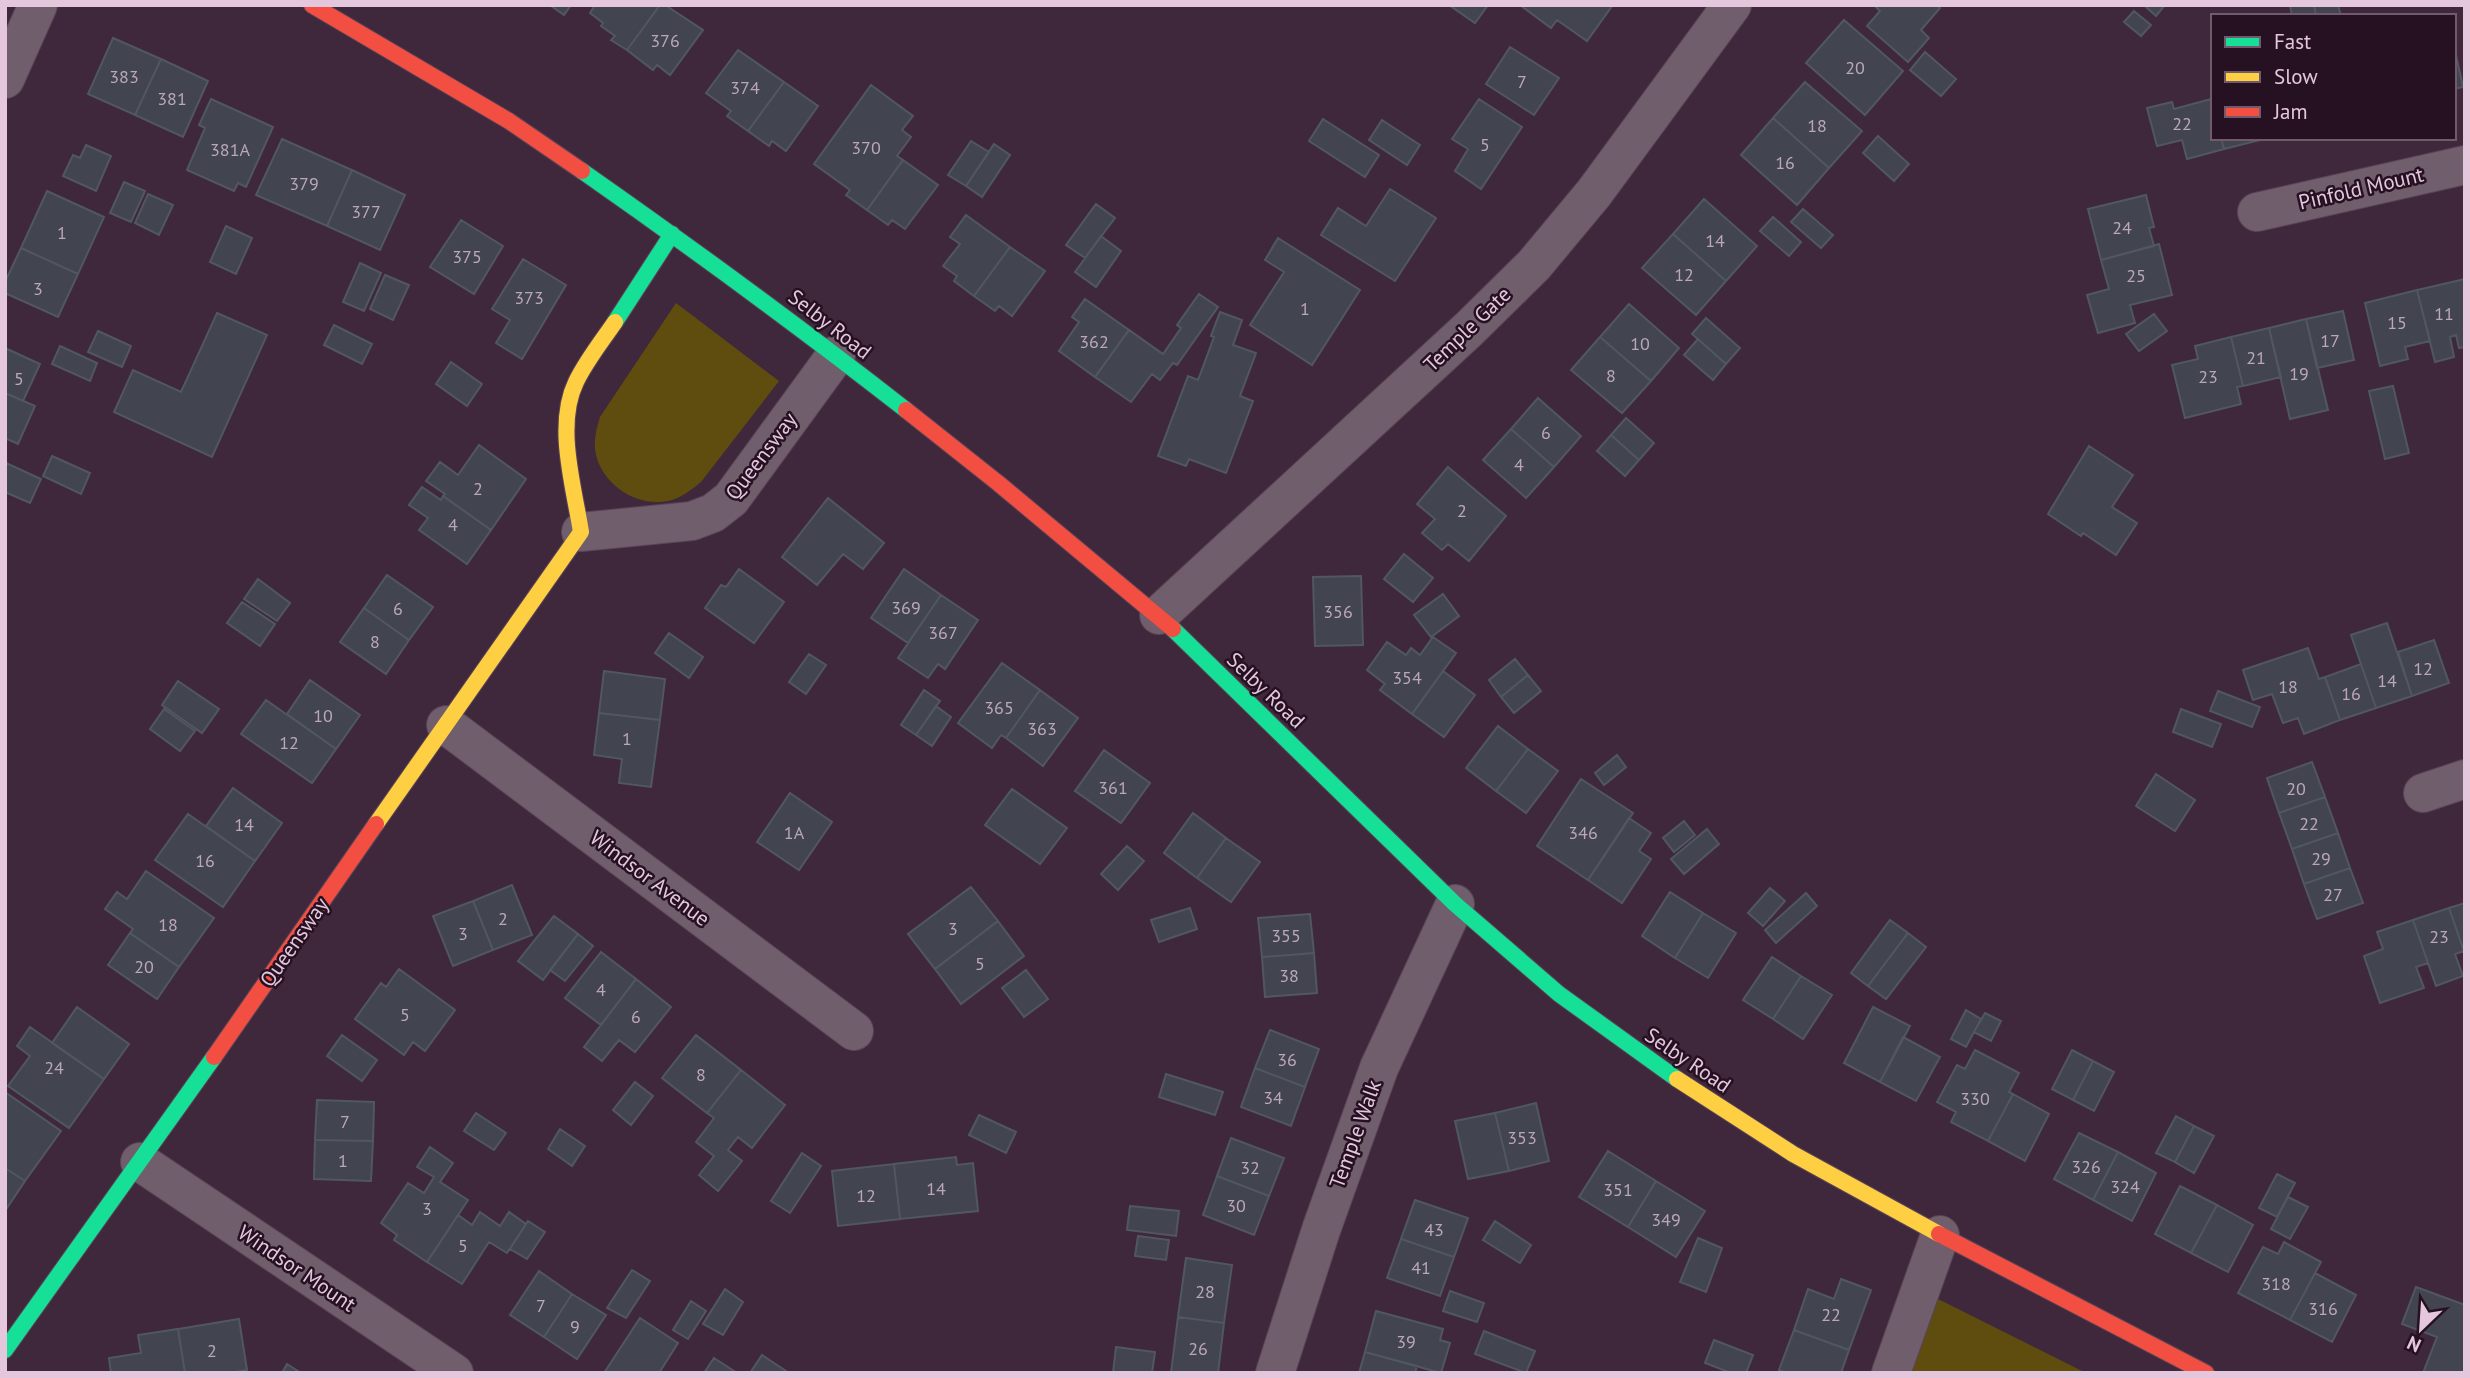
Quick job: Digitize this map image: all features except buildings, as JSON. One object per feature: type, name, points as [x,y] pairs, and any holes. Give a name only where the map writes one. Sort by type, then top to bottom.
[{"type":"main road","name":"Selby Road","points":[[312,5],[509,121],[672,234],[836,355],[1159,615],[1455,904],[1559,994],[1662,1070],[1793,1154],[1940,1235],[2206,1373]]},
{"type":"main road","points":[[581,532],[566,433],[568,407],[576,382],[672,234]]},
{"type":"main road","name":"Queensway","points":[[5,1350],[140,1162],[581,532]]},
{"type":"street","points":[[5,79],[38,5]]},
{"type":"street","name":"Temple Gate","points":[[1159,615],[1534,265],[1594,193],[1732,5]]},
{"type":"street","name":"Pinfold Mount","points":[[2257,212],[2465,165]]},
{"type":"street","name":"Queensway","points":[[581,532],[692,522],[713,513],[731,499],[836,355]]},
{"type":"street","name":"Windsor Avenue","points":[[446,725],[854,1031]]},
{"type":"street","points":[[2423,793],[2465,779]]},
{"type":"street","name":"Temple Walk","points":[[1275,1373],[1321,1230],[1379,1068],[1455,904]]},
{"type":"street","name":"Windsor Mount","points":[[140,1162],[454,1373]]},
{"type":"street","points":[[1891,1373],[1940,1235]]},
{"type":"shaded area","points":[[676,303],[779,381],[701,482],[673,500],[645,501],[623,492],[606,476],[596,455],[595,436],[600,417]]},
{"type":"shaded area","points":[[1932,1296],[2086,1373],[1906,1373]]},
{"type":"traffic: fast","points":[[582,171],[746,288],[906,410]]},
{"type":"traffic: fast","points":[[615,322],[672,234]]},
{"type":"traffic: fast","points":[[1173,629],[1455,904],[1559,994],[1677,1079]]},
{"type":"traffic: fast","points":[[5,1350],[214,1057]]},
{"type":"traffic: slow","points":[[376,824],[581,532],[568,456],[567,417],[570,399],[584,366],[615,322]]},
{"type":"traffic: slow","points":[[1677,1079],[1793,1154],[1939,1234]]},
{"type":"traffic: jam","points":[[312,5],[509,121],[582,171]]},
{"type":"traffic: jam","points":[[906,410],[1173,629]]},
{"type":"traffic: jam","points":[[214,1057],[376,824]]},
{"type":"traffic: jam","points":[[1939,1234],[2206,1373]]}]
